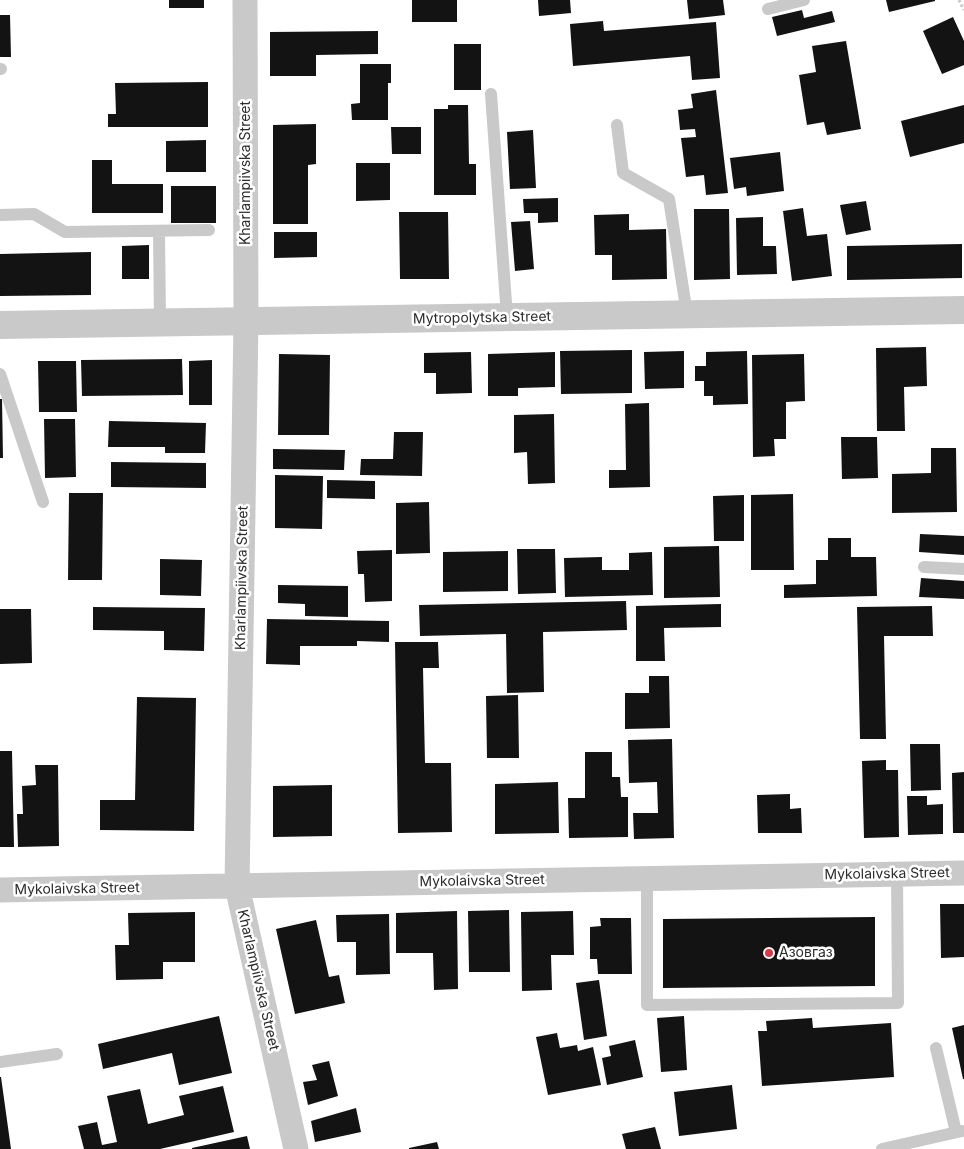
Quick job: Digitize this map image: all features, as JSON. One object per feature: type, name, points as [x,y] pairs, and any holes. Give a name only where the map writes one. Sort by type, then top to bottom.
[{"type":"street","name":"Kharlampiivska Street","points":[[245,0],[246,321],[237,886],[296,1149]]},
{"type":"street","name":"Mytropolytska Street","points":[[0,325],[964,310]]},
{"type":"street","name":"Mykolaivska Street","points":[[0,890],[964,873]]},
{"type":"lane","points":[[768,9],[804,0]]},
{"type":"lane","points":[[491,94],[507,317]]},
{"type":"lane","points":[[617,125],[622,173],[669,199],[687,314]]},
{"type":"lane","points":[[0,215],[34,214],[65,232],[209,230]]},
{"type":"lane","points":[[159,231],[160,322]]},
{"type":"lane","points":[[0,374],[42,502]]},
{"type":"lane","points":[[924,567],[964,569]]},
{"type":"lane","points":[[646,878],[647,1005],[898,1003],[897,874]]},
{"type":"lane","points":[[882,1149],[960,1131],[936,1048]]},
{"type":"lane","points":[[0,1062],[57,1054]]},
{"type":"path","points":[[959,0],[964,10]]},
{"type":"building","points":[[169,0],[204,0],[204,8],[169,8]]},
{"type":"building","points":[[412,0],[457,0],[457,22],[412,22]]},
{"type":"building","points":[[538,0],[570,0],[571,13],[539,16]]},
{"type":"building","points":[[687,0],[723,0],[725,15],[689,19]]},
{"type":"building","points":[[886,0],[935,0],[935,1],[889,12]]},
{"type":"building","points":[[802,10],[804,18],[832,11],[835,22],[777,36],[772,17]]},
{"type":"building","points":[[0,15],[10,15],[11,57],[0,57]]},
{"type":"building","points":[[953,17],[964,41],[964,65],[942,74],[923,31]]},
{"type":"building","points":[[603,21],[604,31],[716,22],[720,78],[692,80],[690,56],[573,66],[570,24]]},
{"type":"building","points":[[378,31],[378,54],[316,55],[316,76],[270,76],[270,32]]},
{"type":"building","points":[[846,41],[861,129],[827,135],[824,122],[807,125],[799,75],[816,72],[812,46]]},
{"type":"building","points":[[454,44],[481,44],[481,90],[454,90]]},
{"type":"building","points":[[360,64],[391,64],[391,83],[388,83],[388,120],[352,120],[351,104],[360,103]]},
{"type":"building","points":[[208,82],[208,127],[108,127],[108,114],[116,114],[115,83]]},
{"type":"building","points":[[716,90],[728,193],[706,195],[704,175],[686,177],[681,138],[696,137],[695,129],[680,130],[678,110],[693,108],[691,94]]},
{"type":"building","points":[[448,105],[468,105],[469,164],[476,164],[476,195],[434,195],[434,109],[448,109]]},
{"type":"building","points":[[964,105],[964,143],[910,157],[901,121]]},
{"type":"building","points":[[316,124],[316,164],[308,165],[308,224],[273,224],[273,125]]},
{"type":"building","points":[[391,127],[421,127],[421,154],[392,154]]},
{"type":"building","points":[[533,130],[536,188],[510,189],[507,132]]},
{"type":"building","points":[[206,140],[206,172],[166,172],[166,141]]},
{"type":"building","points":[[780,152],[784,191],[747,196],[746,187],[734,189],[730,158]]},
{"type":"building","points":[[92,160],[112,160],[112,184],[163,184],[163,213],[92,213]]},
{"type":"building","points":[[356,163],[390,163],[390,200],[356,201]]},
{"type":"building","points":[[171,186],[216,186],[216,223],[171,223]]},
{"type":"building","points":[[558,198],[558,222],[538,223],[538,213],[524,213],[523,199]]},
{"type":"building","points":[[866,201],[871,230],[846,235],[840,205]]},
{"type":"building","points":[[803,208],[807,236],[827,234],[832,276],[792,281],[783,211]]},
{"type":"building","points":[[694,209],[729,209],[730,279],[694,280]]},
{"type":"building","points":[[399,212],[448,212],[449,279],[400,279]]},
{"type":"building","points":[[629,214],[629,230],[666,229],[667,279],[612,280],[612,255],[595,255],[594,215]]},
{"type":"building","points":[[763,217],[763,246],[776,246],[777,274],[737,275],[736,218]]},
{"type":"building","points":[[530,221],[534,269],[515,271],[511,222]]},
{"type":"building","points":[[274,232],[317,232],[317,257],[274,258]]},
{"type":"building","points":[[962,244],[962,278],[847,280],[847,246]]},
{"type":"building","points":[[149,245],[149,279],[122,279],[122,246]]},
{"type":"building","points":[[91,252],[91,295],[0,296],[0,254]]},
{"type":"building","points":[[926,347],[927,386],[904,387],[905,431],[877,431],[876,348]]},
{"type":"building","points":[[632,350],[632,393],[561,394],[560,351]]},
{"type":"building","points":[[684,351],[684,388],[645,389],[644,352]]},
{"type":"building","points":[[747,351],[748,404],[713,405],[713,396],[704,396],[704,381],[695,381],[695,366],[706,366],[706,352]]},
{"type":"building","points":[[471,352],[472,393],[436,394],[436,373],[424,373],[424,353]]},
{"type":"building","points":[[555,352],[555,387],[518,388],[518,396],[488,396],[488,354]]},
{"type":"building","points":[[279,354],[330,355],[329,435],[278,435]]},
{"type":"building","points":[[804,354],[805,401],[786,402],[786,439],[774,439],[775,456],[753,457],[752,355]]},
{"type":"building","points":[[182,359],[183,395],[82,396],[81,360]]},
{"type":"building","points":[[212,360],[212,405],[189,405],[189,361]]},
{"type":"building","points":[[38,361],[76,361],[77,412],[39,412]]},
{"type":"building","points":[[0,399],[2,399],[3,458],[0,458]]},
{"type":"building","points":[[649,403],[650,487],[609,488],[609,470],[626,470],[625,404]]},
{"type":"building","points":[[554,414],[555,483],[528,484],[527,452],[514,453],[514,415]]},
{"type":"building","points":[[44,419],[75,419],[76,477],[45,478]]},
{"type":"building","points":[[109,421],[206,423],[205,453],[165,453],[165,447],[108,447]]},
{"type":"building","points":[[394,432],[423,432],[422,476],[360,475],[361,459],[393,459]]},
{"type":"building","points":[[841,437],[877,437],[878,478],[842,479]]},
{"type":"building","points":[[931,448],[956,448],[957,512],[892,513],[892,474],[931,473]]},
{"type":"building","points":[[273,449],[345,450],[344,470],[273,469]]},
{"type":"building","points":[[111,462],[206,463],[206,488],[111,487]]},
{"type":"building","points":[[275,475],[323,476],[322,529],[275,528]]},
{"type":"building","points":[[327,480],[375,481],[375,499],[327,498]]},
{"type":"building","points":[[69,493],[103,493],[102,580],[68,580]]},
{"type":"building","points":[[793,494],[794,570],[751,570],[751,495]]},
{"type":"building","points":[[744,495],[744,541],[714,541],[713,496]]},
{"type":"building","points":[[429,502],[430,553],[396,554],[396,503]]},
{"type":"building","points":[[920,534],[964,536],[964,555],[919,552]]},
{"type":"building","points":[[828,538],[851,538],[851,557],[876,557],[877,596],[784,598],[784,585],[816,584],[816,560],[828,560]]},
{"type":"building","points":[[719,546],[720,597],[664,598],[664,547]]},
{"type":"building","points":[[517,549],[555,549],[556,593],[518,594]]},
{"type":"building","points":[[392,550],[392,601],[365,602],[364,574],[358,574],[357,551]]},
{"type":"building","points":[[508,551],[508,591],[443,592],[443,552]]},
{"type":"building","points":[[652,552],[653,595],[565,597],[564,558],[602,557],[602,570],[629,570],[629,553]]},
{"type":"building","points":[[160,559],[202,560],[201,596],[160,595]]},
{"type":"building","points":[[921,578],[964,581],[964,599],[919,597]]},
{"type":"building","points":[[278,585],[348,586],[348,617],[305,616],[305,604],[278,603]]},
{"type":"building","points":[[626,601],[627,630],[543,632],[544,692],[507,693],[506,634],[420,636],[419,605]]},
{"type":"building","points":[[721,604],[721,627],[664,628],[665,661],[636,661],[636,606]]},
{"type":"building","points":[[932,606],[933,636],[884,636],[886,739],[860,739],[857,607]]},
{"type":"building","points":[[93,607],[205,608],[204,651],[164,650],[164,631],[93,630]]},
{"type":"building","points":[[0,609],[31,609],[32,663],[0,664]]},
{"type":"building","points":[[267,619],[389,621],[389,642],[357,641],[357,646],[300,646],[300,665],[266,664]]},
{"type":"building","points":[[395,642],[438,642],[439,668],[423,668],[425,763],[451,763],[452,832],[398,833]]},
{"type":"building","points":[[649,676],[669,676],[670,728],[625,729],[625,693],[649,693]]},
{"type":"building","points":[[518,695],[519,758],[487,758],[486,696]]},
{"type":"building","points":[[137,697],[196,698],[194,831],[100,830],[100,800],[135,800]]},
{"type":"building","points":[[672,739],[674,838],[634,839],[633,813],[658,813],[657,782],[629,783],[628,740]]},
{"type":"building","points":[[910,744],[940,744],[941,790],[911,791]]},
{"type":"building","points":[[0,751],[12,751],[14,847],[0,847]]},
{"type":"building","points":[[585,752],[612,752],[612,777],[620,777],[621,797],[628,797],[628,837],[569,838],[568,798],[585,798]]},
{"type":"building","points":[[886,760],[886,770],[898,770],[899,837],[864,838],[862,761]]},
{"type":"building","points":[[35,765],[58,765],[59,846],[18,847],[17,814],[23,814],[22,786],[36,785]]},
{"type":"building","points":[[964,772],[964,833],[953,833],[952,773]]},
{"type":"building","points":[[558,782],[559,833],[495,834],[495,784]]},
{"type":"building","points":[[332,785],[332,836],[273,837],[273,786]]},
{"type":"building","points":[[790,794],[790,809],[801,808],[802,833],[758,833],[757,795]]},
{"type":"building","points":[[907,796],[927,796],[927,805],[943,804],[943,834],[908,835]]},
{"type":"building","points":[[940,904],[964,904],[964,957],[941,958]]},
{"type":"building","points":[[509,910],[510,972],[469,972],[468,911]]},
{"type":"building","points":[[457,911],[458,989],[434,990],[433,953],[396,953],[396,913]]},
{"type":"building","points":[[573,911],[574,955],[551,955],[552,990],[522,991],[521,912]]},
{"type":"building","points":[[195,912],[195,962],[163,962],[163,979],[116,980],[115,945],[129,945],[128,913]]},
{"type":"building","points":[[389,914],[390,974],[356,975],[356,942],[337,942],[336,915]]},
{"type":"building","points":[[875,917],[875,986],[663,988],[663,919]]},
{"type":"building","points":[[600,918],[631,918],[632,974],[598,974],[597,959],[590,959],[590,927],[601,926]]},
{"type":"building","points":[[316,920],[329,977],[339,975],[345,1003],[295,1014],[276,929]]},
{"type":"building","points":[[599,980],[607,1036],[584,1040],[576,983]]},
{"type":"building","points":[[219,1016],[232,1073],[179,1085],[172,1053],[103,1069],[98,1044]]},
{"type":"building","points":[[684,1016],[687,1070],[661,1072],[657,1018]]},
{"type":"building","points":[[812,1018],[813,1028],[891,1023],[894,1077],[762,1086],[758,1031],[767,1031],[766,1021]]},
{"type":"building","points":[[964,1025],[964,1079],[963,1079],[952,1028]]},
{"type":"building","points":[[557,1033],[560,1048],[577,1045],[578,1051],[593,1047],[601,1085],[548,1095],[536,1037]]},
{"type":"building","points":[[635,1040],[643,1077],[607,1085],[602,1058],[611,1056],[609,1046]]},
{"type":"building","points":[[329,1061],[338,1096],[308,1105],[303,1082],[317,1080],[312,1065]]},
{"type":"building","points":[[1,1077],[11,1149],[0,1149]]},
{"type":"building","points":[[732,1085],[737,1129],[679,1136],[674,1092]]},
{"type":"building","points":[[223,1086],[234,1132],[160,1149],[84,1149],[78,1126],[97,1122],[102,1145],[117,1142],[107,1096],[140,1089],[148,1124],[184,1115],[179,1096]]},
{"type":"building","points":[[356,1108],[361,1132],[315,1142],[311,1121]]},
{"type":"building","points":[[655,1127],[661,1149],[626,1149],[622,1134]]},
{"type":"building","points":[[247,1136],[250,1149],[192,1149],[192,1148]]},
{"type":"building","points":[[437,1142],[439,1149],[409,1149],[409,1148]]},
{"type":"place","name":"Азовгаз","points":[[769,953]]}]
